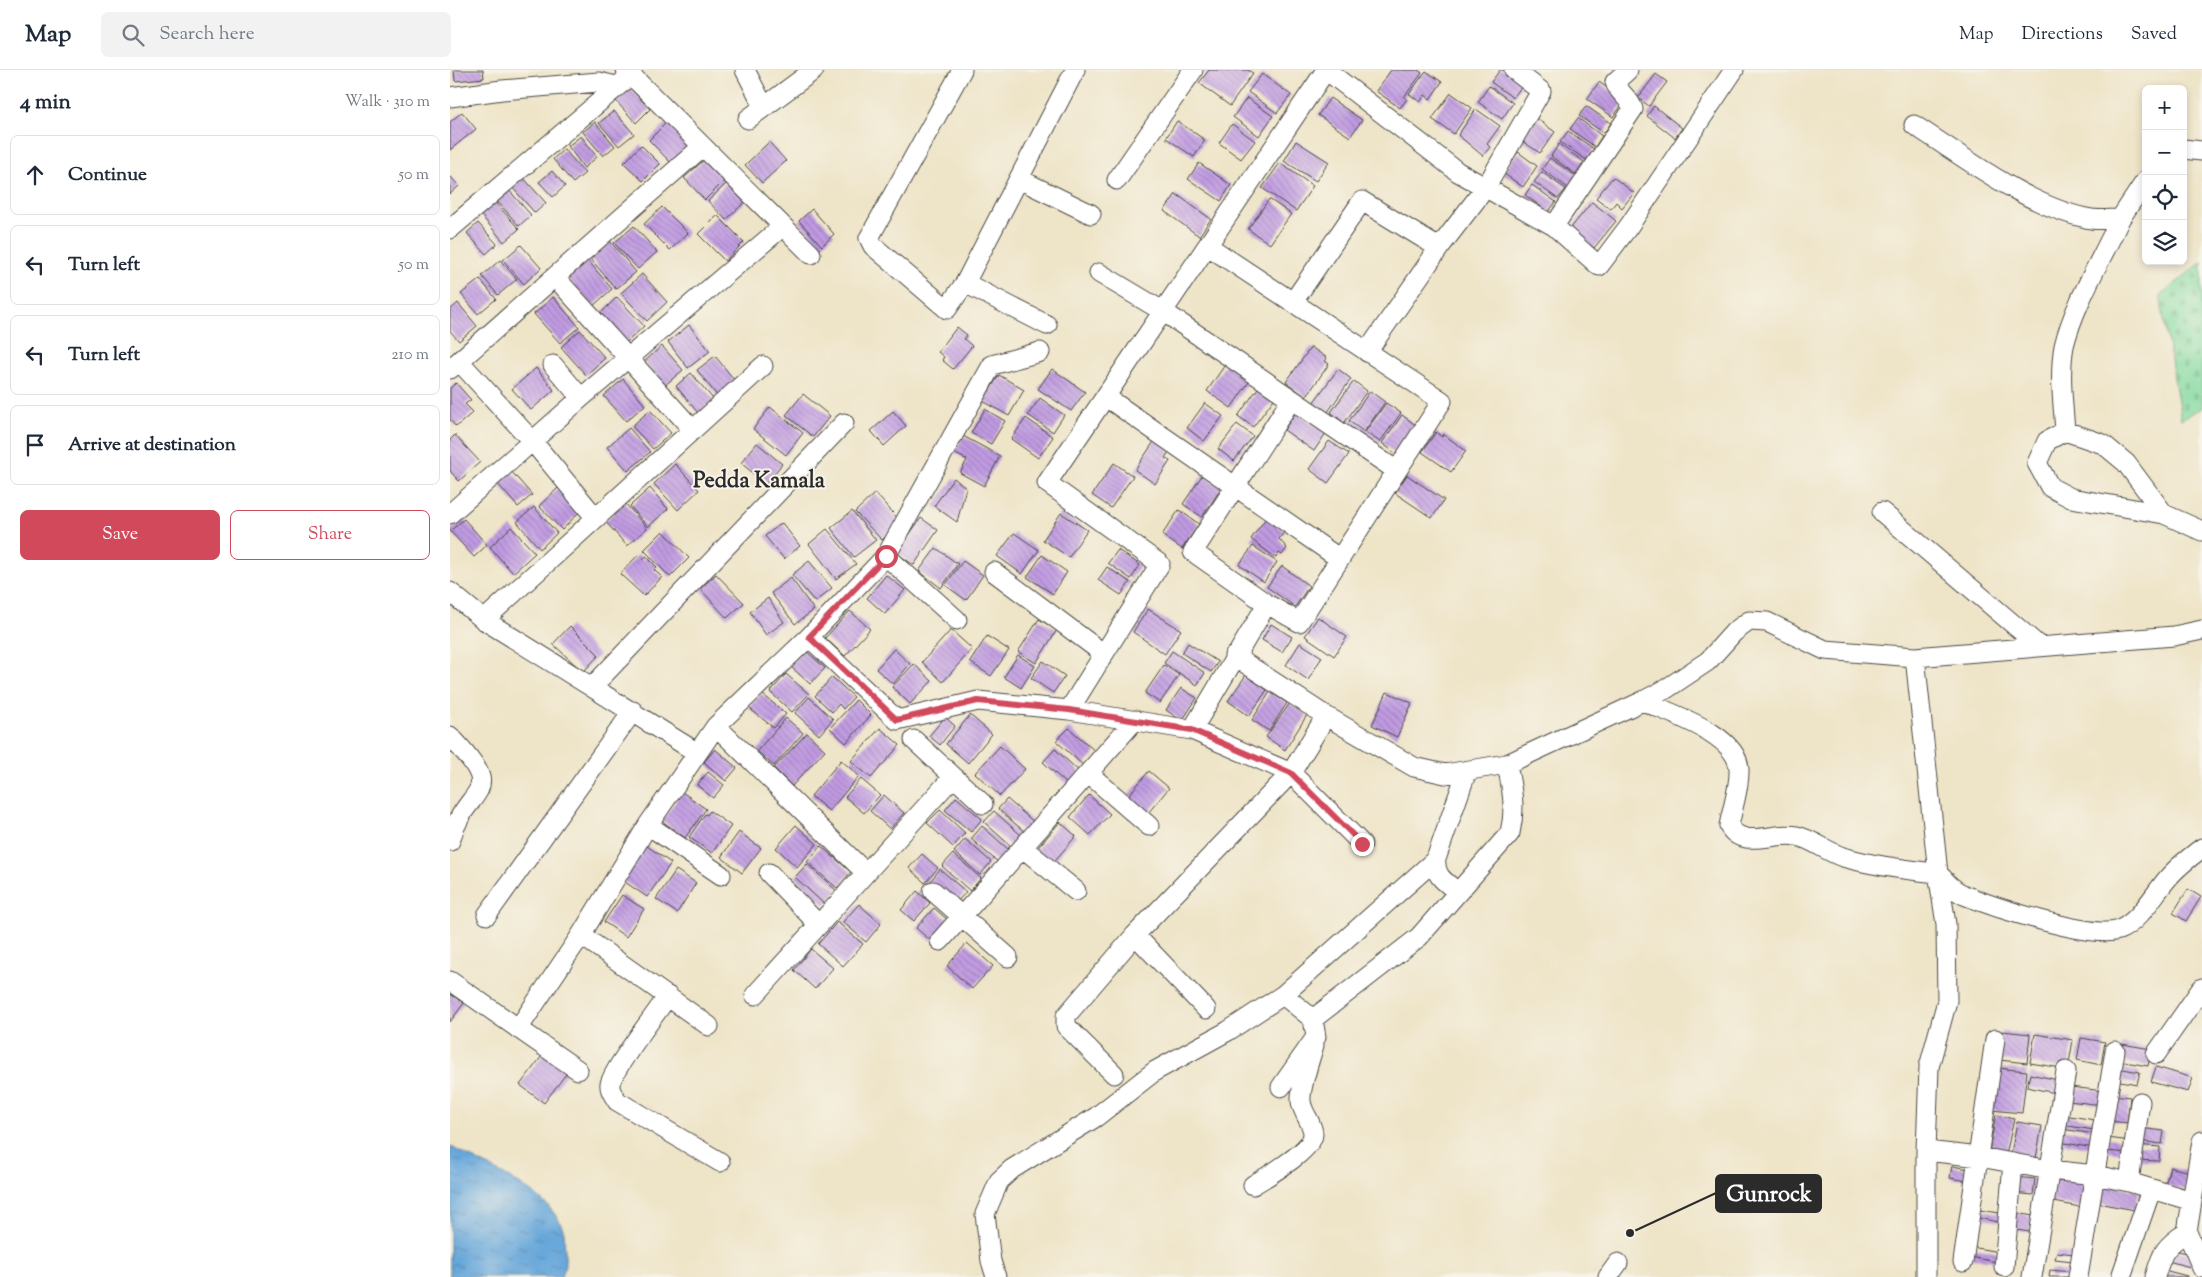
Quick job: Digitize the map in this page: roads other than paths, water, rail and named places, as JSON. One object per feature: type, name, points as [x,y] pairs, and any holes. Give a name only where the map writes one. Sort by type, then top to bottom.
[{"type":"street","points":[[745,70],[764,107]]},
{"type":"street","points":[[748,119],[814,70]]},
{"type":"street","points":[[962,70],[869,238],[873,246],[947,309],[965,282],[1075,70]]},
{"type":"street","points":[[1117,180],[1193,70]]},
{"type":"street","points":[[1069,710],[1160,564],[1047,483],[1326,70],[1458,172],[1554,226],[1599,266],[1630,226],[1734,70]]},
{"type":"street","points":[[1367,352],[1439,248],[1486,188],[1541,91],[1514,70]]},
{"type":"street","points":[[1554,226],[1633,109],[1632,104],[1616,88],[1615,82],[1628,70]]},
{"type":"street","points":[[450,97],[502,90],[599,82],[625,77]]},
{"type":"street","points":[[625,77],[702,147],[811,254]]},
{"type":"street","points":[[450,229],[625,77]]},
{"type":"street","points":[[1914,125],[2008,185],[2056,209],[2087,219],[2120,219]]},
{"type":"street","points":[[595,517],[533,442],[454,365],[702,147]]},
{"type":"street","points":[[2187,149],[2202,151]]},
{"type":"street","points":[[1019,180],[1091,214]]},
{"type":"street","points":[[2065,431],[2062,384],[2064,347],[2074,316],[2120,219],[2142,186]]},
{"type":"street","points":[[1293,302],[1362,201],[1439,248]]},
{"type":"street","points":[[450,514],[581,398],[783,226]]},
{"type":"street","points":[[1208,246],[1442,401],[1298,622],[1267,604],[1193,552],[1290,400]]},
{"type":"street","points":[[1099,273],[1164,312],[1290,400],[1397,471]]},
{"type":"street","points":[[555,277],[693,430]]},
{"type":"street","points":[[965,282],[1047,325]]},
{"type":"street","points":[[518,1029],[581,935],[648,825],[696,752],[716,726],[809,637],[886,556],[992,366],[1040,352]]},
{"type":"street","points":[[553,365],[581,398]]},
{"type":"street","points":[[484,620],[595,517],[764,366]]},
{"type":"street","points":[[1106,397],[1340,559]]},
{"type":"street","points":[[594,686],[844,423]]},
{"type":"street","points":[[2164,514],[2126,463],[2103,444],[2065,431],[2047,441],[2037,463],[2050,486],[2071,498],[2164,514],[2202,531]]},
{"type":"street","points":[[1882,512],[2040,647]]},
{"type":"street","points":[[886,556],[956,620]]},
{"type":"street","points":[[994,572],[1104,654]]},
{"type":"street","points":[[450,592],[484,620],[594,686],[696,752]]},
{"type":"street","points":[[1192,730],[1234,656],[1267,604]]},
{"type":"street","points":[[1234,656],[1326,716],[1414,767],[1445,774],[1507,764],[1643,701],[1666,689],[1708,661],[1734,632],[1749,621],[1768,622],[1826,650],[1915,657],[2174,636],[2202,630]]},
{"type":"street","points":[[809,637],[897,720],[978,701],[1069,710],[1192,730],[1291,773],[1362,844]]},
{"type":"street","points":[[1915,657],[1938,873],[1946,924],[1947,1001],[1929,1067],[1926,1151],[1926,1277]]},
{"type":"street","points":[[1643,701],[1723,740],[1735,754],[1739,770],[1729,826],[1734,834],[1742,839],[1795,836],[1814,842],[1841,856],[1897,870],[1938,873],[1950,886],[1963,894],[2047,921],[2100,933],[2119,930],[2133,920],[2180,864],[2202,848]]},
{"type":"street","points":[[486,915],[633,711]]},
{"type":"street","points":[[1114,1074],[1066,1026],[1066,1016],[1135,935],[1291,773],[1326,716]]},
{"type":"street","points":[[940,941],[1135,720]]},
{"type":"street","points":[[716,726],[866,873]]},
{"type":"street","points":[[450,736],[474,762],[481,776],[481,787],[460,818],[450,841]]},
{"type":"street","points":[[914,740],[983,804]]},
{"type":"street","points":[[1281,1087],[1314,1028],[1419,937],[1510,833],[1514,815],[1514,796],[1507,764]]},
{"type":"street","points":[[1458,892],[1440,879],[1435,869],[1436,859],[1467,771]]},
{"type":"street","points":[[1089,774],[1149,826]]},
{"type":"street","points":[[755,995],[953,777]]},
{"type":"street","points":[[648,825],[721,875]]},
{"type":"street","points":[[1023,848],[1076,891]]},
{"type":"street","points":[[996,1277],[991,1261],[985,1214],[999,1181],[1012,1169],[1096,1117],[1155,1071],[1228,1031],[1283,995],[1436,859]]},
{"type":"street","points":[[769,873],[819,925]]},
{"type":"street","points":[[933,890],[1008,956]]},
{"type":"street","points":[[581,935],[709,1026]]},
{"type":"street","points":[[1135,935],[1206,1009]]},
{"type":"street","points":[[450,981],[578,1070]]},
{"type":"street","points":[[2156,1054],[2202,988]]},
{"type":"street","points":[[1283,995],[1314,1028]]},
{"type":"street","points":[[668,996],[618,1069],[610,1084],[612,1093],[617,1101],[720,1162]]},
{"type":"street","points":[[1253,1185],[1282,1167],[1312,1139],[1313,1132],[1303,1112],[1301,1100],[1314,1028]]},
{"type":"street","points":[[1963,1262],[1980,1157],[1995,1038]]},
{"type":"street","points":[[2078,1277],[2115,1051]]},
{"type":"street","points":[[2032,1277],[2066,1071]]},
{"type":"street","points":[[2129,1182],[2140,1102]]},
{"type":"street","points":[[2202,1141],[2199,1176],[2192,1201],[2187,1232],[2202,1268]]},
{"type":"street","points":[[1926,1151],[1980,1157],[2050,1170],[2095,1175],[2129,1182],[2192,1201]]},
{"type":"street","points":[[2004,1267],[2013,1163]]},
{"type":"street","points":[[2122,1274],[2151,1190]]},
{"type":"street","points":[[2155,1277],[2164,1249],[2169,1243],[2187,1232]]},
{"type":"water","points":[[450,1146],[498,1171],[532,1192],[546,1204],[557,1218],[564,1232],[565,1264],[561,1277],[450,1277]]},
{"type":"place","name":"Gunrock","points":[[1630,1233]]},
{"type":"district","name":"Pedda Kamala","points":[[759,482]]}]
